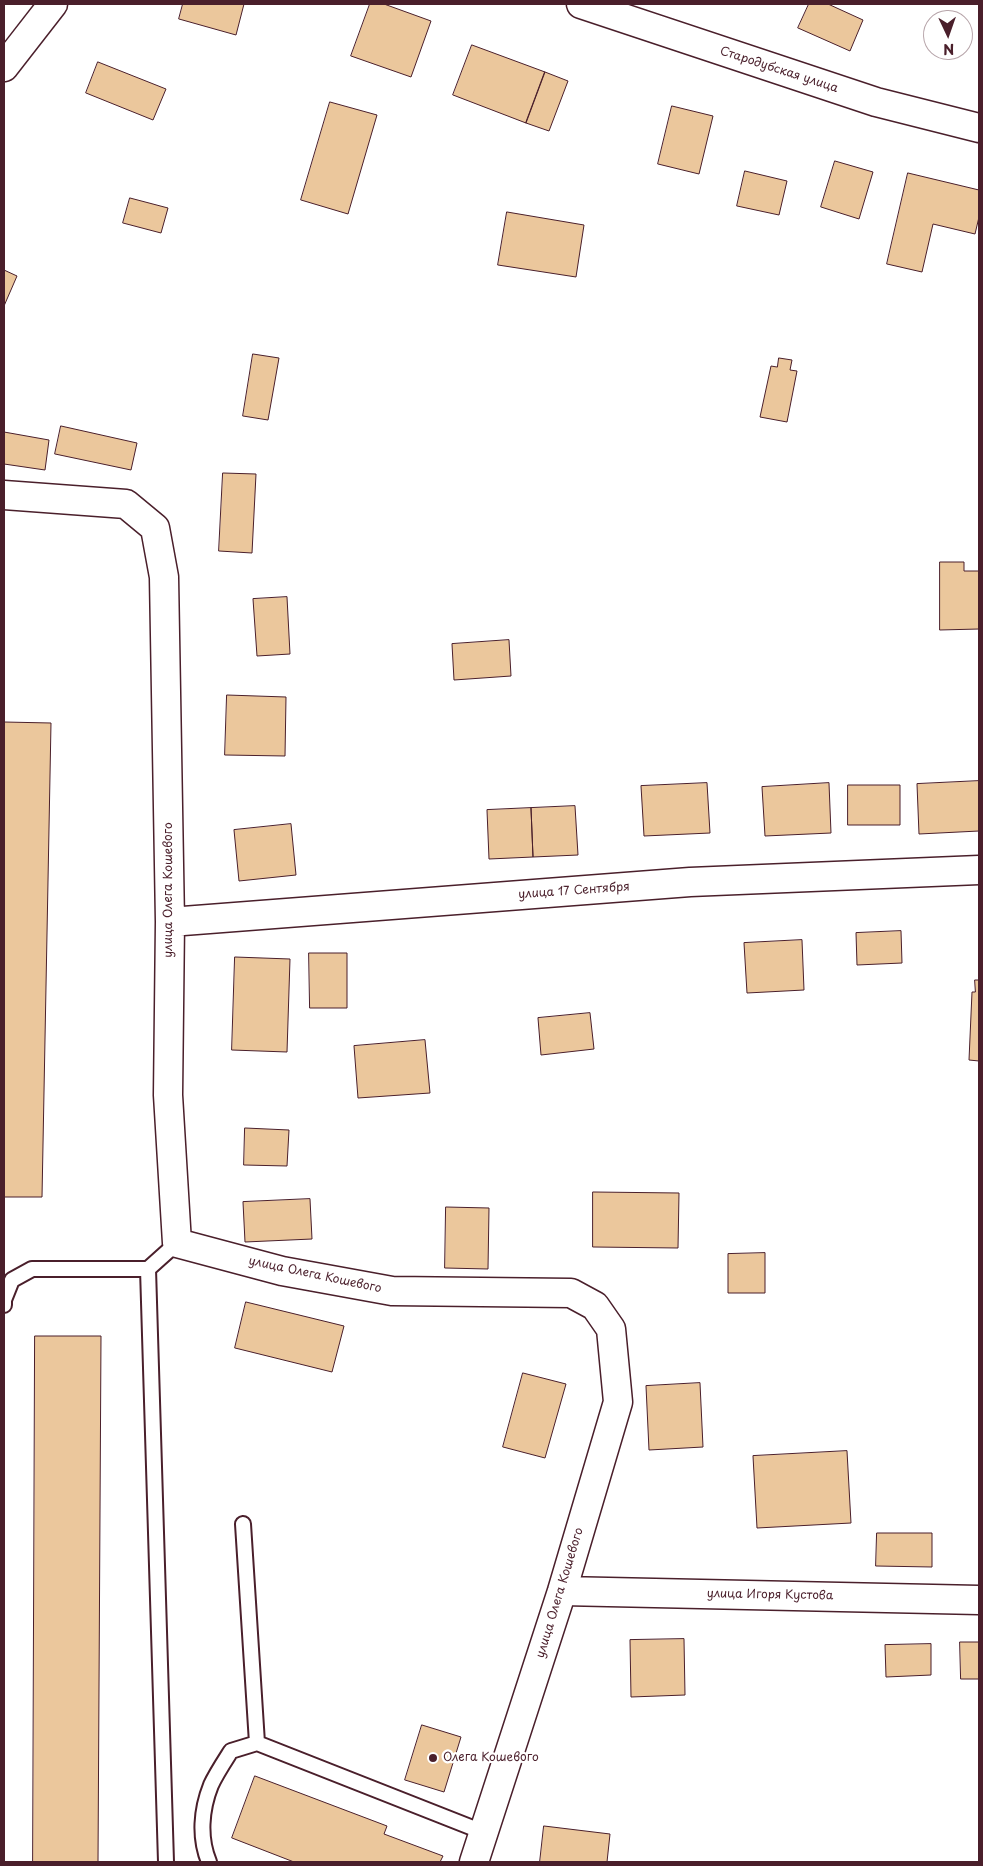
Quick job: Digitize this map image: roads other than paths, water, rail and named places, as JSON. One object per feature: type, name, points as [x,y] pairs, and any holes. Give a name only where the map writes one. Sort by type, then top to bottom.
[{"type":"street","points":[[4,67],[53,4]]},
{"type":"street","name":"Стародубская улица","points":[[581,4],[876,102],[979,128]]},
{"type":"street","name":"улица Олега Кошевого","points":[[4,495],[126,504],[156,528],[164,577],[170,922],[168,1095],[177,1242],[282,1271],[392,1291],[571,1293],[595,1306],[611,1329],[618,1402],[562,1591],[474,1862]]},
{"type":"street","name":"улица 17 Сентября","points":[[170,922],[690,882],[979,870]]},
{"type":"street","name":"улица Игоря Кустова","points":[[562,1591],[979,1600]]},
{"type":"lane","points":[[4,1305],[4,1300],[12,1280],[32,1269],[148,1269],[177,1242]]},
{"type":"lane","points":[[148,1269],[166,1862]]},
{"type":"lane","points":[[244,1524],[257,1744]]},
{"type":"lane","points":[[209,1862],[202,1842],[202,1820],[211,1786],[231,1751],[257,1744],[483,1832]]},
{"type":"place","name":"Олега Кошевого","points":[[433,1758]]}]
